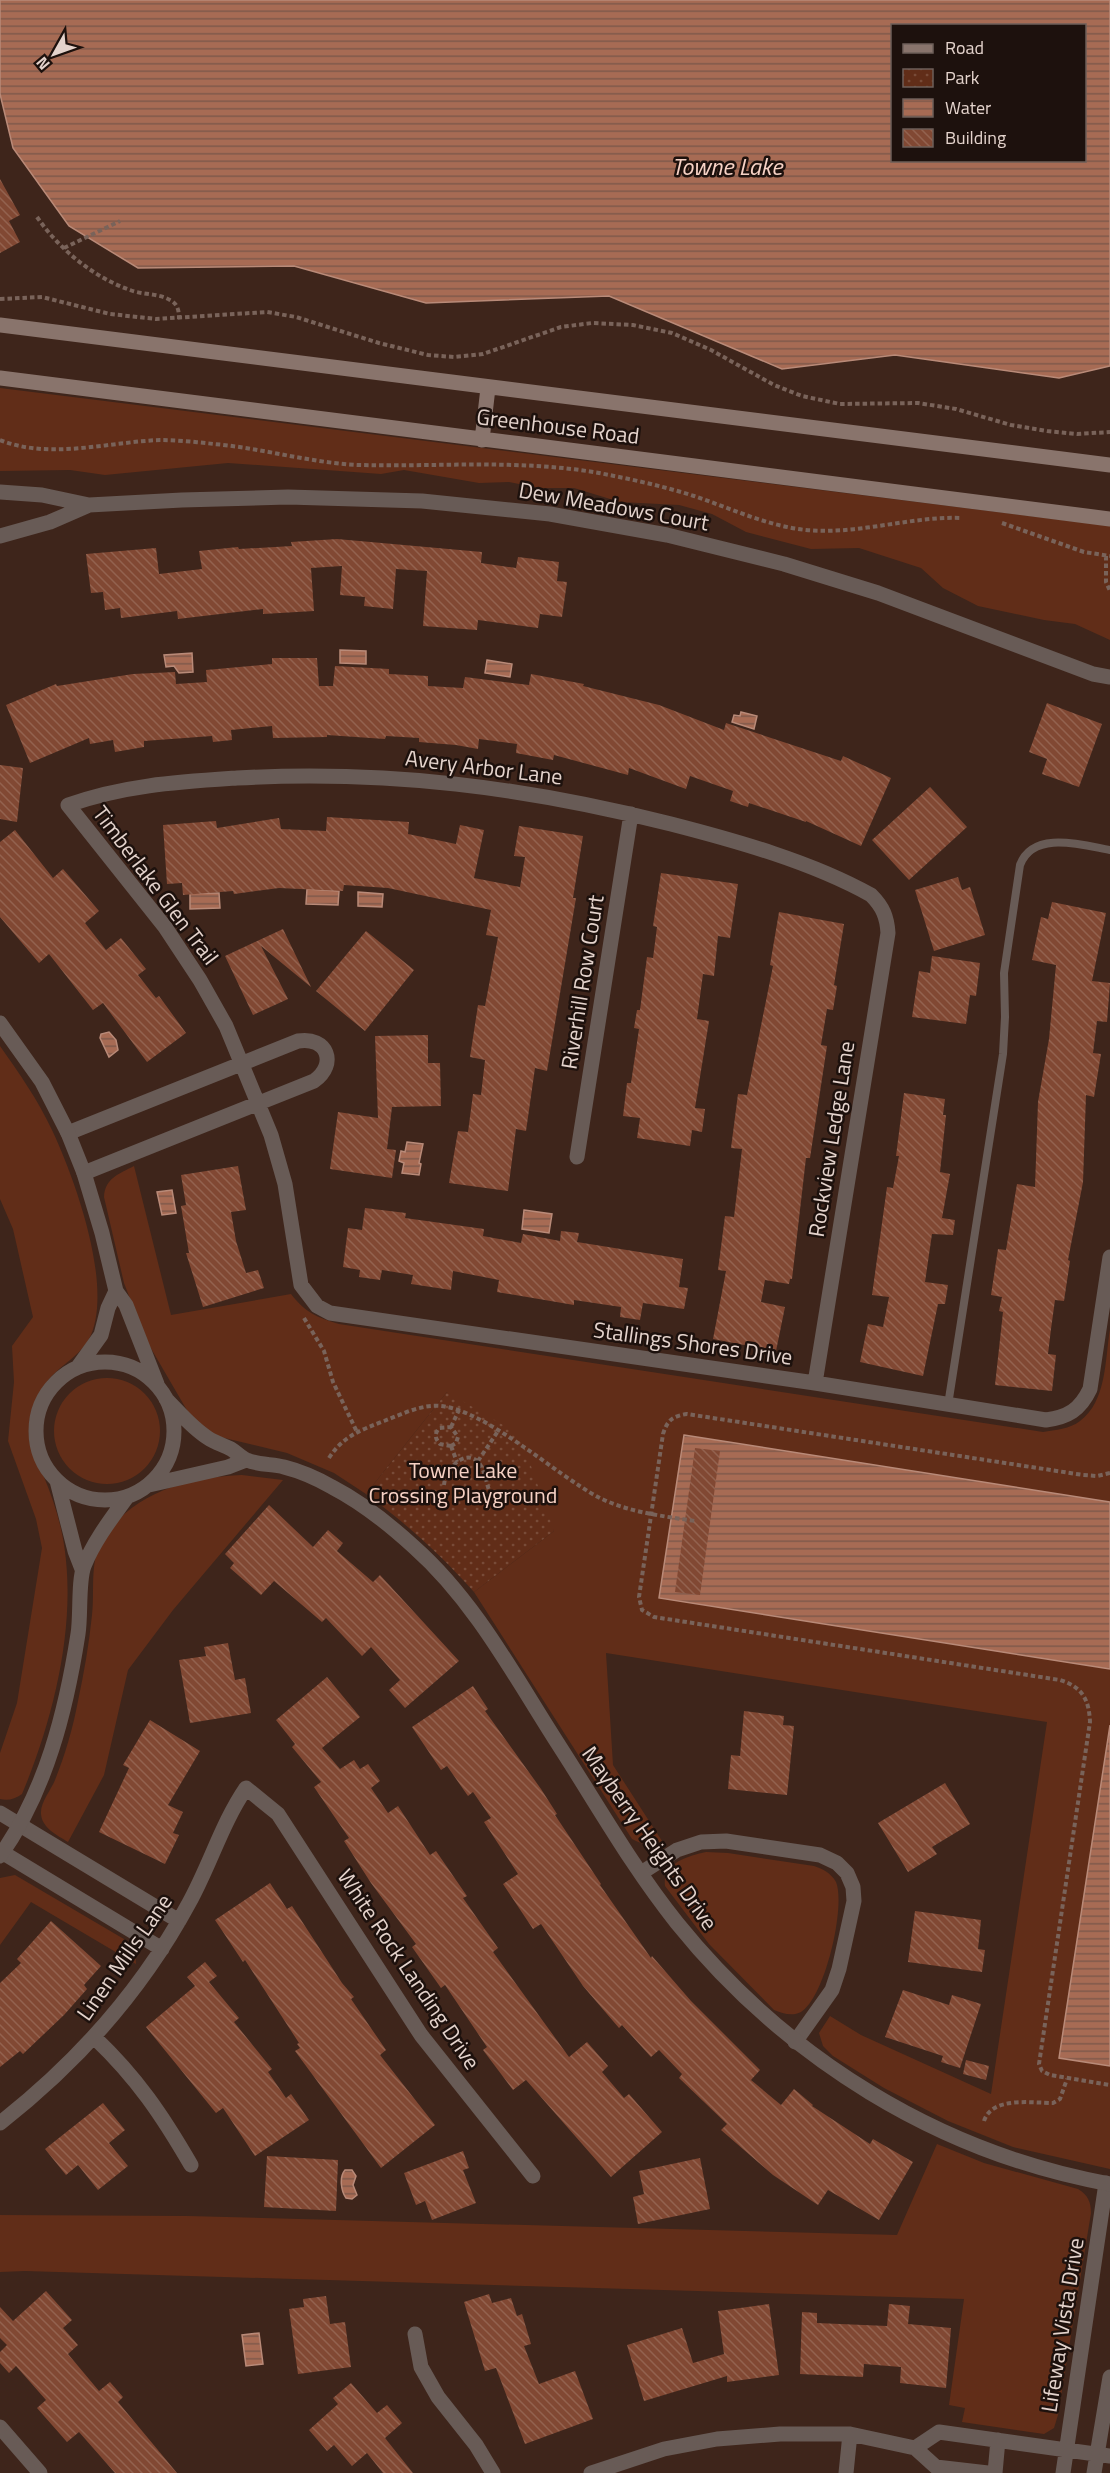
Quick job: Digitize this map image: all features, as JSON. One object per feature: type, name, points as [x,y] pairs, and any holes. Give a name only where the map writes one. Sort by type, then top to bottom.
[{"type":"main road","name":"Greenhouse Road","points":[[0,325],[1110,465]]},
{"type":"main road","name":"Greenhouse Road","points":[[0,378],[482,440],[813,479],[1110,519]]},
{"type":"main road","points":[[482,440],[488,388]]},
{"type":"street","name":"Dew Meadows Court","points":[[0,492],[42,495],[89,505],[288,497],[422,501],[562,516],[667,535],[784,564],[878,593],[1093,674],[1110,677]]},
{"type":"street","name":"Dew Meadows Court","points":[[0,536],[50,522],[89,505]]},
{"type":"street","name":"Avery Arbor Lane","points":[[68,805],[108,792],[144,785],[286,776],[376,776],[486,786],[564,799],[722,837],[858,888],[879,903]]},
{"type":"street","name":"Timberlake Glen Trail","points":[[68,805],[165,927],[200,980],[226,1026],[259,1103],[285,1184],[301,1285],[308,1297]]},
{"type":"street","name":"Riverhill Row Court","points":[[577,1157],[631,814]]},
{"type":"street","name":"Rockview Ledge Lane","points":[[815,1383],[888,933],[887,918],[879,903]]},
{"type":"street","points":[[0,1023],[42,1082],[68,1133],[84,1173],[116,1291],[126,1305],[162,1393],[174,1430],[168,1460],[148,1485],[127,1497],[102,1500],[78,1495],[57,1481],[43,1463],[36,1441],[37,1418],[44,1396],[58,1378],[78,1366],[100,1362],[122,1363],[142,1372],[162,1393]]},
{"type":"street","points":[[68,1133],[298,1041],[310,1039],[320,1044],[326,1053],[328,1064],[323,1074],[314,1081],[84,1173]]},
{"type":"street","name":"Stallings Shores Drive","points":[[308,1297],[317,1306],[330,1313],[815,1383],[1046,1420],[1062,1418],[1075,1411],[1090,1389],[1110,1257]]},
{"type":"street","points":[[78,1366],[101,1335],[108,1308],[116,1291]]},
{"type":"street","name":"Mayberry Heights Drive","points":[[162,1393],[194,1428],[246,1460],[288,1468],[332,1486],[372,1513],[414,1547],[453,1586],[482,1626],[641,1873],[674,1920],[708,1960],[747,2000],[795,2042],[876,2098],[932,2128],[999,2154],[1108,2184]]},
{"type":"street","name":"Mayberry Heights Drive","points":[[148,1485],[228,1467],[246,1460]]},
{"type":"street","points":[[57,1481],[75,1551],[82,1569],[80,1624],[71,1680],[57,1734],[41,1779],[20,1824],[1,1853],[162,1949]]},
{"type":"street","points":[[82,1569],[100,1534],[127,1497]]},
{"type":"street","name":"Linen Mills Lane","points":[[0,2122],[58,2074],[94,2038],[132,1992],[180,1921],[233,1810],[246,1788]]},
{"type":"street","name":"White Rock Landing Drive","points":[[246,1788],[278,1814],[421,2035],[533,2176]]},
{"type":"street","points":[[0,1813],[180,1921]]},
{"type":"street","points":[[641,1873],[677,1850],[701,1842],[726,1841],[820,1855],[837,1863],[848,1873],[853,1887],[854,1900],[839,1969],[832,1990],[795,2042]]},
{"type":"street","points":[[94,2038],[140,2085],[163,2117],[191,2165]]},
{"type":"street","name":"Lifeway Vista Drive","points":[[1063,2473],[1108,2184]]},
{"type":"street","points":[[415,2334],[422,2367],[438,2397],[476,2445],[493,2473]]},
{"type":"street","points":[[1094,2473],[1104,2456],[1110,2377]]},
{"type":"street","points":[[0,2427],[40,2473]]},
{"type":"street","points":[[915,2448],[939,2432],[1104,2456]]},
{"type":"street","points":[[591,2473],[664,2449],[717,2439],[780,2434],[850,2434],[915,2448],[936,2467],[988,2473]]},
{"type":"street","points":[[846,2473],[850,2434]]},
{"type":"street","points":[[995,2473],[998,2440]]},
{"type":"lane","points":[[948,1405],[1003,1054],[1004,973],[1020,866],[1028,852],[1045,843],[1055,842],[1110,850]]},
{"type":"path","points":[[38,217],[49,234],[63,248],[119,286],[171,300],[179,310],[179,319]]},
{"type":"path","points":[[63,248],[120,221]]},
{"type":"path","points":[[0,299],[42,297],[110,314],[156,319],[267,312],[296,316],[418,353],[454,357],[483,354],[561,327],[592,323],[633,325],[672,333],[802,396],[840,404],[918,404],[956,409],[1011,425],[1047,431],[1077,434],[1110,432]]},
{"type":"path","points":[[0,440],[24,448],[47,449],[172,441],[216,444],[303,459],[356,465],[530,466],[596,473],[682,492],[773,523],[812,530],[860,530],[928,520],[969,519]]},
{"type":"path","points":[[998,522],[1022,529],[1054,543],[1108,556],[1106,582],[1110,591]]},
{"type":"path","points":[[301,1314],[324,1351],[333,1382],[357,1432]]},
{"type":"path","points":[[329,1458],[343,1440],[357,1432],[429,1406],[441,1406],[459,1410],[498,1431],[596,1496],[613,1504],[695,1521]]},
{"type":"path","points":[[452,1427],[459,1410]]},
{"type":"path","points":[[1110,1473],[1097,1476],[1083,1475],[687,1414],[675,1416],[664,1429],[639,1597],[642,1610],[647,1614],[1060,1680],[1076,1686],[1086,1698],[1090,1722],[1039,2057],[1042,2071],[1067,2079],[1110,2085]]},
{"type":"path","points":[[452,1427],[458,1437],[456,1443],[451,1446],[440,1444],[435,1439],[435,1433],[439,1428],[452,1427]]},
{"type":"path","points":[[478,1461],[498,1431]]},
{"type":"path","points":[[451,1446],[457,1462]]},
{"type":"path","points":[[444,1485],[447,1471],[457,1462],[471,1458],[478,1461],[489,1490]]},
{"type":"path","points":[[984,2121],[986,2113],[995,2106],[1053,2103],[1060,2099],[1067,2079]]},
{"type":"green space","points":[[0,388],[1110,526],[1110,640],[1075,624],[978,606],[943,588],[921,568],[859,548],[811,549],[746,532],[712,514],[679,505],[620,502],[574,488],[539,488],[509,482],[479,483],[404,470],[381,474],[228,463],[105,475],[70,470],[0,471]]},
{"type":"green space","points":[[0,1046],[41,1108],[71,1176],[89,1234],[95,1264],[97,1292],[96,1318],[89,1339],[78,1353],[45,1383],[31,1414],[30,1443],[61,1529],[68,1595],[66,1629],[54,1698],[34,1764],[22,1794],[6,1800],[0,1799],[0,1753],[17,1703],[42,1548],[36,1519],[8,1441],[14,1382],[12,1346],[33,1317],[13,1229],[0,1199]]},
{"type":"green space","points":[[134,1166],[171,1315],[291,1294],[312,1314],[339,1324],[1043,1432],[1072,1426],[1089,1413],[1103,1379],[1110,1329],[1110,1502],[684,1435],[660,1598],[1110,1669],[1110,1725],[1059,2058],[1110,2066],[1110,2169],[1013,2147],[948,2121],[884,2088],[833,2056],[823,2046],[819,2033],[830,2016],[861,2035],[991,2094],[1047,1722],[606,1653],[613,1765],[662,1841],[647,1844],[632,1839],[474,1592],[554,1531],[447,1392],[366,1494],[334,1473],[287,1453],[216,1436],[203,1427],[188,1412],[149,1345],[124,1283],[104,1197],[110,1181]]},
{"type":"green space","points":[[107,1378],[127,1382],[145,1393],[156,1411],[160,1431],[156,1451],[145,1469],[127,1480],[107,1484],[87,1480],[69,1469],[58,1451],[54,1431],[58,1411],[69,1393],[87,1382]]},
{"type":"green space","name":"Towne Lake Crossing Playground","points":[[447,1392],[520,1435],[554,1531],[474,1592],[423,1540],[366,1494]]},
{"type":"green space","points":[[242,1475],[283,1480],[173,1610],[128,1670],[104,1775],[68,1842],[47,1827],[42,1819],[41,1810],[62,1761],[76,1711],[89,1637],[93,1606],[94,1566],[99,1547],[115,1523],[130,1509],[146,1499],[164,1490],[202,1479]]},
{"type":"green space","points":[[706,1852],[728,1853],[814,1866],[832,1876],[836,1882],[838,1910],[831,1951],[818,1989],[810,2003],[801,2012],[791,2014],[774,2010],[709,1944],[665,1886],[665,1878],[672,1866],[684,1858]]},
{"type":"green space","points":[[15,1875],[129,1942],[135,1949],[136,1964],[31,1902],[0,1945],[0,1878]]},
{"type":"green space","points":[[937,2144],[984,2163],[1078,2189],[1087,2196],[1090,2202],[1091,2213],[1058,2415],[1054,2428],[1044,2434],[962,2422],[965,2408],[949,2405],[964,2299],[0,2272],[0,2215],[187,2216],[897,2235]]},
{"type":"water","name":"Towne Lake","points":[[0,0],[1110,0],[1110,366],[1059,378],[895,355],[782,369],[609,296],[426,303],[294,266],[138,268],[69,226],[13,148],[0,94]]},
{"type":"water","points":[[340,650],[366,651],[366,664],[340,663]]},
{"type":"water","points":[[192,653],[193,672],[179,673],[174,666],[166,667],[164,655]]},
{"type":"water","points":[[487,660],[512,664],[510,677],[485,673]]},
{"type":"water","points":[[741,712],[757,716],[754,729],[732,722],[734,715],[740,716]]},
{"type":"water","points":[[307,889],[339,891],[338,905],[306,904]]},
{"type":"water","points":[[358,892],[383,894],[382,907],[358,906]]},
{"type":"water","points":[[190,893],[219,893],[220,908],[190,909]]},
{"type":"water","points":[[109,1032],[116,1040],[118,1050],[109,1057],[100,1038],[101,1034]]},
{"type":"water","points":[[407,1142],[423,1144],[419,1175],[402,1173],[404,1163],[399,1161],[401,1151],[405,1152]]},
{"type":"water","points":[[172,1190],[176,1213],[162,1215],[157,1192]]},
{"type":"water","points":[[524,1210],[552,1214],[549,1233],[522,1229]]},
{"type":"water","points":[[684,1435],[1110,1502],[1110,1669],[659,1598]]},
{"type":"water","points":[[1110,1725],[1110,2066],[1059,2058]]},
{"type":"water","points":[[345,2170],[352,2170],[356,2176],[353,2185],[357,2195],[352,2199],[346,2198],[342,2188],[341,2180]]},
{"type":"water","points":[[259,2333],[263,2364],[246,2366],[242,2335]]},
{"type":"building","points":[[0,179],[20,215],[9,221],[20,242],[0,253]]},
{"type":"building","points":[[337,539],[482,552],[481,563],[516,568],[518,557],[559,562],[557,581],[567,582],[562,617],[540,614],[538,628],[478,620],[477,630],[423,626],[427,571],[396,569],[393,609],[364,606],[365,597],[340,595],[342,566],[311,568],[314,611],[263,614],[263,609],[178,619],[177,611],[121,618],[120,608],[105,610],[103,592],[91,593],[86,554],[156,548],[159,574],[202,569],[199,551],[238,547],[239,549],[292,546],[291,542]]},
{"type":"building","points":[[272,658],[317,658],[319,686],[333,686],[335,666],[389,669],[389,674],[428,676],[428,686],[463,688],[465,677],[529,685],[531,674],[584,684],[583,686],[659,705],[724,730],[726,723],[841,761],[843,756],[891,778],[861,846],[806,821],[749,803],[748,807],[730,801],[733,791],[690,776],[686,789],[629,768],[628,775],[554,755],[553,760],[516,753],[517,744],[479,739],[478,749],[419,742],[419,738],[386,736],[385,739],[327,735],[327,737],[273,738],[272,726],[231,730],[232,740],[213,742],[212,736],[144,741],[144,747],[115,752],[113,740],[90,744],[89,738],[30,763],[6,705],[56,684],[57,686],[133,674],[175,672],[176,684],[207,682],[206,670],[272,664]]},
{"type":"building","points":[[1047,703],[1102,724],[1079,787],[1042,774],[1047,759],[1029,752]]},
{"type":"building","points":[[0,765],[23,768],[17,822],[0,819]]},
{"type":"building","points":[[930,787],[967,827],[909,880],[872,840]]},
{"type":"building","points":[[327,817],[409,822],[408,834],[456,844],[460,825],[484,830],[474,878],[520,887],[525,857],[514,856],[519,826],[583,836],[573,898],[576,898],[547,1071],[535,1068],[526,1131],[516,1129],[508,1191],[449,1183],[458,1131],[468,1132],[473,1094],[481,1095],[485,1060],[470,1057],[478,1005],[485,1006],[498,937],[486,935],[491,910],[388,888],[344,885],[343,891],[279,888],[234,894],[233,891],[183,895],[182,883],[167,884],[163,825],[216,821],[217,828],[279,818],[281,829],[326,831]]},
{"type":"building","points":[[15,830],[53,878],[63,869],[99,911],[85,923],[106,950],[121,938],[146,969],[138,975],[156,998],[159,996],[186,1033],[147,1062],[103,1003],[93,1010],[49,954],[39,963],[0,917],[0,842]]},
{"type":"building","points":[[661,873],[738,884],[730,938],[718,936],[714,976],[703,974],[697,1019],[709,1021],[695,1108],[705,1109],[702,1132],[692,1130],[690,1146],[637,1138],[640,1118],[623,1116],[627,1083],[631,1083],[639,1029],[634,1028],[637,1010],[640,1010],[647,957],[653,958],[657,927],[653,926]]},
{"type":"building","points":[[958,877],[962,890],[970,887],[985,935],[934,951],[915,890]]},
{"type":"building","points":[[1052,902],[1106,913],[1092,981],[1110,983],[1107,1022],[1097,1021],[1093,1053],[1101,1054],[1094,1097],[1086,1095],[1083,1182],[1068,1260],[1070,1261],[1064,1301],[1055,1300],[1048,1354],[1056,1355],[1052,1391],[995,1385],[1003,1312],[999,1311],[1002,1297],[991,1295],[998,1249],[1006,1250],[1017,1184],[1035,1187],[1038,1102],[1049,1039],[1056,965],[1032,960],[1041,917],[1048,919]]},
{"type":"building","points":[[779,912],[844,924],[834,985],[837,986],[833,1010],[827,1009],[821,1045],[827,1046],[810,1158],[806,1158],[792,1279],[789,1284],[765,1280],[761,1302],[785,1307],[776,1351],[713,1339],[726,1271],[718,1270],[725,1216],[734,1217],[742,1149],[731,1148],[738,1094],[747,1095],[773,966],[770,965]]},
{"type":"building","points":[[283,929],[311,987],[261,946],[288,999],[253,1015],[225,956]]},
{"type":"building","points":[[366,931],[414,970],[365,1031],[316,991]]},
{"type":"building","points":[[932,956],[980,963],[976,996],[970,995],[966,1024],[912,1017],[919,971],[930,973]]},
{"type":"building","points":[[428,1035],[428,1063],[440,1063],[441,1106],[392,1107],[387,1149],[396,1150],[392,1178],[330,1169],[338,1112],[378,1118],[375,1036]]},
{"type":"building","points":[[904,1093],[945,1099],[943,1115],[946,1115],[940,1172],[950,1174],[942,1218],[955,1220],[953,1235],[932,1234],[925,1282],[948,1285],[945,1304],[938,1304],[923,1376],[860,1362],[868,1324],[883,1327],[889,1297],[872,1295],[887,1187],[893,1188],[899,1156],[896,1156]]},
{"type":"building","points":[[238,1166],[246,1210],[231,1212],[236,1241],[246,1273],[258,1270],[264,1288],[203,1307],[186,1253],[189,1253],[181,1206],[186,1205],[181,1175]]},
{"type":"building","points":[[365,1208],[406,1213],[405,1218],[484,1229],[483,1236],[521,1243],[523,1234],[560,1241],[561,1231],[579,1233],[577,1242],[683,1259],[679,1287],[688,1288],[684,1309],[643,1303],[640,1320],[620,1317],[621,1307],[574,1300],[574,1305],[497,1292],[499,1280],[453,1271],[451,1290],[411,1284],[413,1275],[382,1270],[380,1280],[359,1277],[360,1270],[343,1267],[348,1228],[362,1230]]},
{"type":"building","points":[[695,1448],[720,1451],[700,1595],[675,1592]]},
{"type":"building","points":[[269,1505],[313,1547],[328,1530],[343,1543],[337,1551],[373,1582],[380,1575],[459,1661],[405,1708],[389,1690],[400,1680],[371,1647],[362,1656],[326,1618],[322,1622],[274,1581],[261,1595],[230,1568],[234,1563],[225,1554]]},
{"type":"building","points":[[228,1643],[235,1680],[245,1678],[251,1713],[190,1723],[179,1660],[206,1656],[204,1647]]},
{"type":"building","points":[[327,1677],[360,1717],[322,1748],[340,1769],[354,1760],[360,1769],[368,1764],[380,1781],[371,1788],[388,1813],[398,1806],[430,1855],[436,1851],[467,1896],[463,1898],[498,1948],[493,1952],[569,2057],[587,2042],[608,2066],[602,2072],[624,2098],[629,2094],[662,2132],[611,2177],[526,2080],[513,2090],[483,2050],[487,2047],[445,1985],[441,1988],[412,1947],[416,1944],[371,1883],[344,1841],[349,1838],[314,1787],[321,1782],[292,1747],[295,1744],[276,1720]]},
{"type":"building","points":[[473,1686],[488,1709],[485,1711],[541,1789],[600,1885],[651,1958],[652,1956],[691,2001],[760,2070],[751,2080],[781,2105],[794,2089],[812,2106],[870,2144],[873,2139],[913,2162],[879,2220],[828,2190],[818,2205],[773,2175],[721,2130],[727,2124],[679,2078],[682,2074],[659,2050],[651,2057],[622,2025],[619,2028],[583,1986],[541,1924],[533,1929],[503,1884],[518,1874],[484,1822],[491,1818],[473,1792],[468,1796],[447,1766],[441,1770],[412,1727]]},
{"type":"building","points":[[744,1711],[784,1716],[783,1725],[794,1726],[787,1795],[728,1789],[731,1755],[740,1756]]},
{"type":"building","points":[[150,1720],[200,1751],[168,1805],[183,1812],[173,1833],[179,1835],[165,1864],[99,1832],[129,1768],[123,1765]]},
{"type":"building","points":[[945,1783],[970,1824],[932,1847],[937,1854],[908,1872],[878,1823]]},
{"type":"building","points":[[270,1883],[287,1909],[292,1906],[342,1983],[354,1997],[351,1999],[386,2050],[380,2055],[435,2125],[381,2168],[295,2051],[300,2048],[297,2044],[299,2043],[245,1960],[243,1962],[215,1920]]},
{"type":"building","points":[[915,1911],[981,1920],[978,1949],[985,1950],[982,1972],[908,1962]]},
{"type":"building","points":[[51,1921],[101,1966],[84,1985],[87,1989],[64,2015],[23,2054],[20,2051],[0,2067],[0,1983],[21,1963],[17,1959]]},
{"type":"building","points":[[205,1962],[217,1976],[209,1982],[239,2018],[234,2022],[272,2069],[268,2072],[286,2098],[291,2094],[309,2120],[255,2156],[223,2108],[216,2113],[146,2027],[195,1986],[187,1977]]},
{"type":"building","points":[[903,1990],[949,2005],[952,1995],[981,2004],[960,2068],[941,2062],[943,2056],[885,2037]]},
{"type":"building","points":[[966,2060],[989,2066],[986,2080],[963,2074]]},
{"type":"building","points":[[103,2103],[125,2130],[109,2143],[128,2166],[98,2190],[78,2165],[66,2175],[45,2149]]},
{"type":"building","points":[[463,2151],[469,2168],[463,2170],[476,2203],[432,2220],[425,2201],[416,2205],[404,2173]]},
{"type":"building","points":[[267,2156],[338,2160],[336,2211],[264,2207]]},
{"type":"building","points":[[700,2158],[710,2209],[638,2224],[633,2197],[644,2194],[639,2171]]},
{"type":"building","points":[[46,2291],[72,2320],[63,2328],[78,2345],[68,2354],[99,2391],[110,2382],[123,2397],[118,2402],[177,2473],[115,2473],[79,2432],[67,2442],[37,2408],[46,2400],[16,2366],[9,2373],[0,2363],[0,2352],[7,2345],[0,2338],[0,2307],[13,2321]]},
{"type":"building","points":[[489,2294],[492,2303],[511,2298],[517,2316],[522,2314],[531,2344],[524,2346],[539,2384],[575,2371],[593,2419],[525,2444],[496,2368],[485,2371],[464,2302]]},
{"type":"building","points":[[326,2296],[330,2324],[345,2322],[351,2367],[298,2374],[289,2309],[304,2307],[303,2299]]},
{"type":"building","points":[[769,2304],[779,2375],[727,2382],[727,2376],[644,2401],[627,2345],[682,2328],[693,2363],[724,2354],[718,2311]]},
{"type":"building","points":[[889,2304],[910,2306],[908,2324],[951,2328],[946,2388],[900,2383],[901,2367],[864,2364],[863,2377],[800,2374],[802,2312],[817,2313],[817,2323],[887,2326]]},
{"type":"building","points":[[351,2383],[377,2413],[387,2405],[402,2423],[385,2438],[413,2473],[383,2473],[367,2453],[352,2466],[334,2445],[327,2451],[309,2430],[338,2404],[333,2398]]}]
